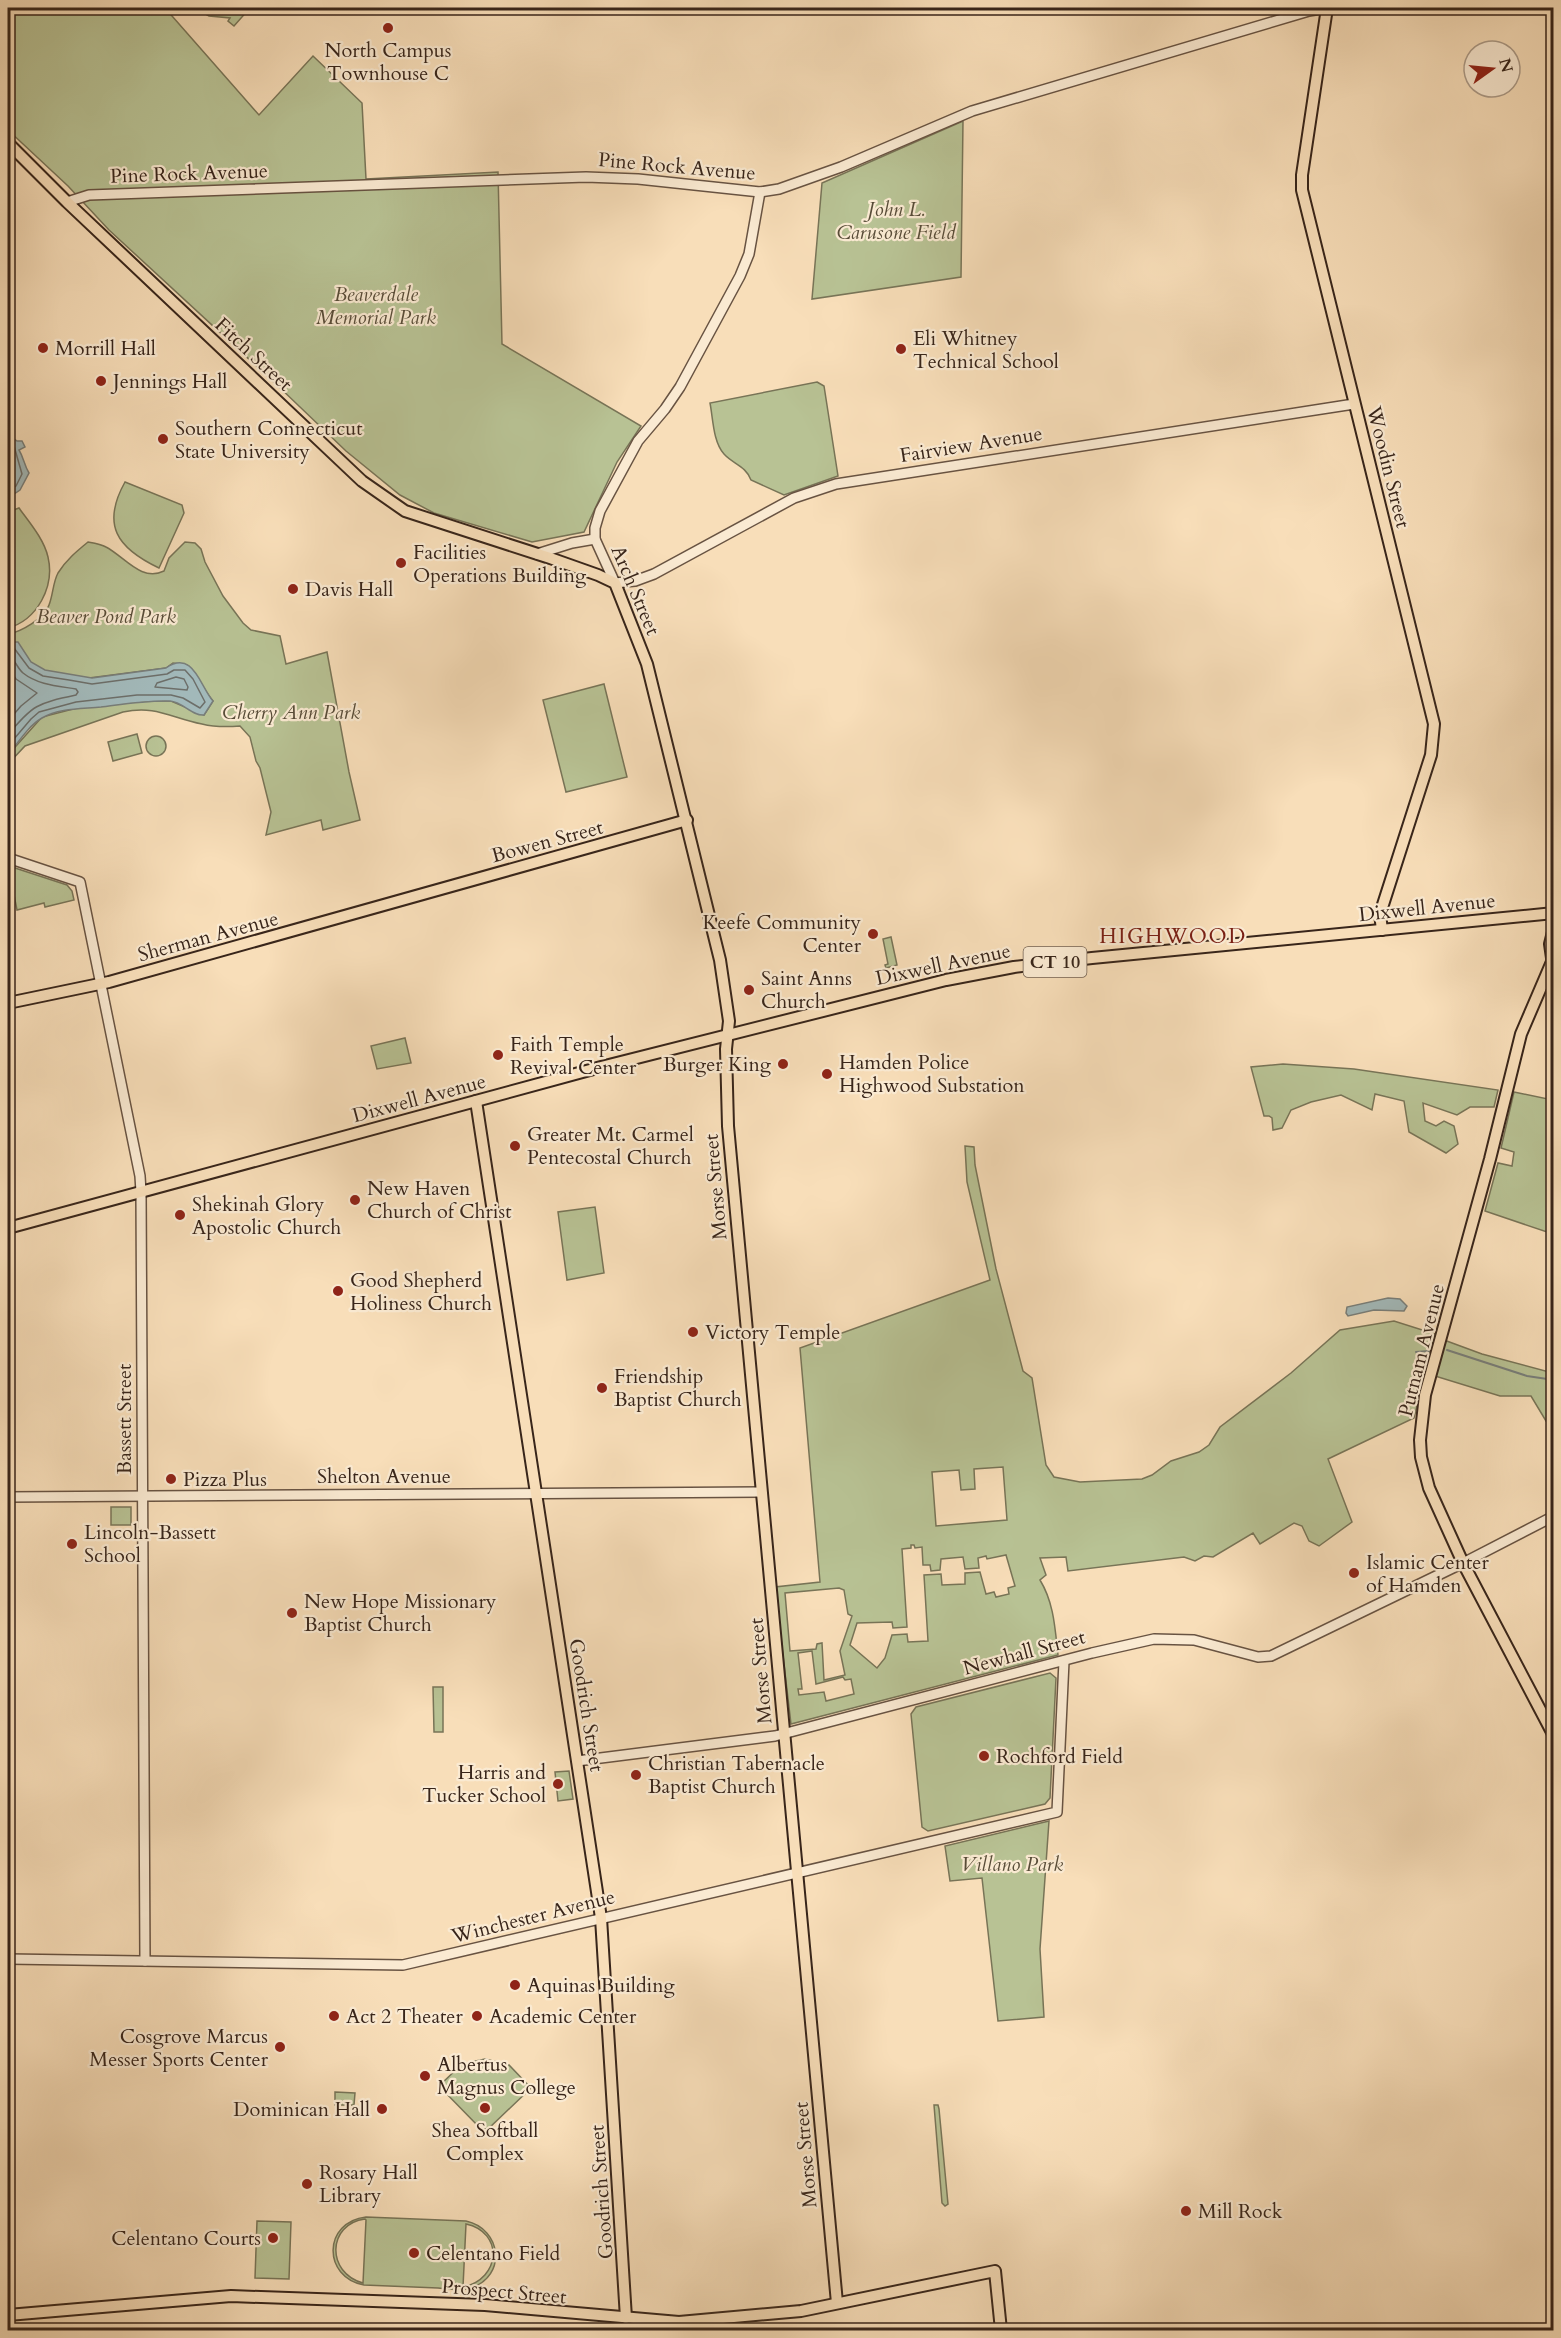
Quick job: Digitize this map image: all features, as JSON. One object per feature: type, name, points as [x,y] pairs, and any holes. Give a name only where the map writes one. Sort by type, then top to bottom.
[{"type":"main road","name":"Woodin Street","points":[[1327,8],[1302,175],[1302,190],[1434,724],[1431,755],[1413,818],[1380,914],[1382,930]]},
{"type":"main road","name":"Fitch Street","points":[[8,143],[67,202],[362,481],[405,511],[537,554],[615,583]]},
{"type":"main road","name":"Fitch Street","points":[[8,150],[35,170]]},
{"type":"main road","name":"Arch Street","points":[[615,583],[647,664],[687,820],[720,960],[729,1021],[728,1035]]},
{"type":"main road","name":"Bowen Street","points":[[417,896],[687,820]]},
{"type":"main road","name":"Sherman Avenue","points":[[8,1003],[101,984],[417,896]]},
{"type":"main road","name":"Dixwell Avenue","points":[[8,1228],[728,1035],[997,969],[1554,913]]},
{"type":"main road","name":"Putnam Avenue","points":[[1554,928],[1550,944],[1553,957],[1521,1034],[1490,1159],[1425,1395],[1420,1423],[1424,1474],[1463,1563],[1554,1736]]},
{"type":"main road","name":"Morse Street","points":[[728,1035],[728,1116],[837,2303]]},
{"type":"main road","name":"Goodrich Street","points":[[476,1101],[601,1918],[626,2318]]},
{"type":"main road","name":"Prospect Street","points":[[8,2315],[231,2296],[485,2305],[693,2322],[801,2311],[995,2271],[1001,2331]]},
{"type":"street","name":"Pine Rock Avenue","points":[[67,202],[89,195],[586,177],[638,179],[760,192],[779,189],[814,178],[972,111],[1309,11],[1327,8]]},
{"type":"street","name":"Arch Street","points":[[615,583],[595,539],[595,528],[600,511],[638,441],[680,387],[740,276],[749,255],[760,192]]},
{"type":"street","name":"Fairview Avenue","points":[[615,583],[635,581],[654,574],[794,498],[836,484],[1354,404]]},
{"type":"street","points":[[537,554],[572,543],[595,539]]},
{"type":"street","name":"Bassett Street","points":[[8,858],[80,882],[140,1176],[144,1961]]},
{"type":"street","name":"Shelton Avenue","points":[[8,1497],[761,1492]]},
{"type":"street","name":"Newhall Street","points":[[577,1761],[784,1734],[1116,1647],[1161,1638],[1194,1640],[1258,1657],[1271,1656],[1554,1516]]},
{"type":"street","name":"Winchester Avenue","points":[[8,1959],[404,1965],[796,1871],[1057,1812],[1064,1661]]},
{"type":"green space","name":"Beaverdale Memorial Park","points":[[8,8],[165,8],[259,115],[313,56],[362,103],[366,179],[498,172],[502,344],[641,426],[617,462],[584,532],[532,542],[434,513],[400,495],[346,451],[109,230],[68,186],[8,130]]},
{"type":"green space","points":[[195,8],[222,10],[250,8],[234,26],[228,21],[230,18],[209,16]]},
{"type":"green space","name":"John L. Carusone Field","points":[[963,121],[961,277],[812,299],[822,183]]},
{"type":"green space","points":[[817,382],[824,386],[838,476],[784,495],[751,480],[743,468],[720,449],[710,403]]},
{"type":"green space","points":[[125,482],[182,505],[184,513],[159,568],[133,552],[117,534],[114,511]]},
{"type":"green space","points":[[19,508],[36,531],[46,550],[49,580],[42,601],[35,610],[18,624],[8,628],[8,512]]},
{"type":"green space","name":"Beaver Pond Park","points":[[88,542],[106,547],[141,571],[156,574],[164,571],[169,558],[185,542],[195,543],[201,549],[205,562],[223,596],[243,623],[251,630],[280,636],[286,664],[327,652],[360,820],[323,830],[321,820],[266,835],[271,812],[250,737],[240,726],[207,725],[154,711],[123,712],[25,746],[8,764],[8,755],[42,717],[77,708],[138,701],[171,701],[204,715],[213,701],[187,665],[173,663],[166,668],[89,678],[8,693],[8,634],[26,627],[43,615],[49,605],[58,573],[68,560]]},
{"type":"green space","points":[[604,684],[627,777],[566,792],[543,700]]},
{"type":"green space","points":[[137,734],[142,753],[113,761],[108,742]]},
{"type":"green space","points":[[156,736],[163,739],[166,746],[163,753],[156,756],[149,753],[146,746],[149,739]]},
{"type":"green space","points":[[12,867],[67,885],[72,891],[74,900],[45,907],[44,903],[17,910],[9,870]]},
{"type":"green space","points":[[891,937],[897,965],[886,968],[885,965],[888,964],[883,939]]},
{"type":"green space","points":[[405,1038],[411,1063],[377,1069],[371,1046]]},
{"type":"green space","points":[[1283,1064],[1354,1069],[1498,1090],[1494,1107],[1470,1107],[1457,1115],[1423,1103],[1425,1121],[1436,1126],[1444,1121],[1454,1126],[1458,1144],[1446,1153],[1409,1132],[1404,1101],[1375,1094],[1372,1110],[1341,1095],[1311,1102],[1291,1110],[1282,1128],[1273,1130],[1272,1118],[1264,1116],[1251,1067]]},
{"type":"green space","points":[[1514,1092],[1553,1100],[1553,1234],[1485,1211],[1498,1163],[1512,1166],[1514,1152],[1501,1148]]},
{"type":"green space","points":[[965,1146],[974,1147],[975,1165],[996,1269],[1023,1371],[1032,1378],[1046,1465],[1054,1477],[1080,1482],[1142,1479],[1152,1475],[1171,1461],[1199,1452],[1209,1445],[1220,1427],[1291,1373],[1340,1330],[1394,1321],[1435,1334],[1414,1418],[1328,1459],[1352,1522],[1319,1546],[1309,1541],[1302,1526],[1294,1523],[1260,1544],[1253,1533],[1213,1557],[1204,1556],[1195,1561],[1184,1557],[1068,1571],[1066,1557],[1040,1558],[1046,1575],[1040,1580],[1051,1607],[1058,1655],[791,1724],[775,1587],[820,1582],[800,1348],[990,1280],[967,1182]],"holes":[[[1003,1467],[1007,1520],[936,1526],[932,1472],[959,1470],[961,1490],[975,1489],[974,1469]],[[911,1545],[915,1548],[922,1547],[923,1565],[930,1565],[931,1571],[940,1570],[941,1559],[963,1557],[965,1569],[979,1568],[978,1558],[986,1556],[987,1559],[1006,1555],[1015,1586],[1008,1588],[1009,1594],[996,1597],[994,1592],[986,1594],[980,1572],[965,1573],[965,1584],[942,1585],[941,1574],[924,1575],[928,1641],[908,1642],[907,1634],[892,1635],[885,1658],[877,1668],[850,1645],[857,1623],[892,1622],[893,1628],[907,1627],[902,1549],[911,1548]],[[839,1588],[844,1590],[848,1614],[852,1616],[840,1651],[845,1675],[824,1680],[822,1643],[817,1644],[816,1649],[790,1651],[785,1593]],[[812,1651],[816,1684],[843,1677],[845,1680],[851,1679],[854,1694],[826,1701],[824,1692],[799,1695],[798,1689],[802,1689],[798,1653]]]},
{"type":"green space","points":[[595,1207],[604,1273],[567,1280],[558,1212]]},
{"type":"green space","points":[[1444,1340],[1482,1354],[1553,1373],[1553,1418],[1546,1421],[1531,1396],[1500,1396],[1435,1376]]},
{"type":"green space","points":[[11,1506],[11,1510],[14,1510],[14,1583],[8,1584],[8,1507]]},
{"type":"green space","points":[[111,1507],[131,1507],[131,1525],[111,1525]]},
{"type":"green space","name":"Rochford Field","points":[[1050,1673],[1056,1678],[1050,1798],[1045,1804],[928,1831],[922,1827],[911,1714],[916,1707]]},
{"type":"green space","points":[[433,1687],[443,1687],[443,1732],[434,1732]]},
{"type":"green space","points":[[569,1771],[573,1799],[558,1801],[555,1772]]},
{"type":"green space","name":"Villano Park","points":[[1049,1821],[1040,1949],[1044,2017],[998,2021],[982,1878],[950,1881],[945,1846]]},
{"type":"green space","name":"Shea Softball Complex","points":[[485,2059],[509,2065],[531,2088],[488,2129],[481,2129],[439,2086],[462,2064]]},
{"type":"green space","points":[[335,2092],[355,2093],[354,2105],[335,2105]]},
{"type":"green space","points":[[934,2105],[938,2105],[939,2109],[948,2204],[945,2206],[942,2203]]},
{"type":"green space","name":"Celentano Field","points":[[366,2217],[466,2221],[487,2233],[496,2253],[495,2264],[483,2282],[467,2289],[364,2285],[350,2280],[341,2272],[335,2261],[333,2250],[335,2239],[342,2229],[352,2221]],"holes":[[[366,2220],[363,2283],[351,2278],[342,2269],[337,2260],[336,2249],[343,2230],[352,2223]],[[466,2224],[487,2236],[492,2245],[493,2256],[491,2266],[485,2275],[476,2282],[463,2287]]]},
{"type":"green space","name":"Celentano Courts","points":[[257,2221],[291,2222],[289,2279],[255,2278]]},
{"type":"water","points":[[8,434],[17,441],[22,441],[25,447],[19,450],[29,473],[20,490],[8,498]]},
{"type":"water","points":[[8,642],[18,642],[31,662],[45,670],[92,678],[166,668],[175,663],[183,663],[195,672],[213,701],[204,715],[170,701],[136,702],[56,712],[32,725],[8,755]]},
{"type":"water","points":[[1388,1298],[1400,1299],[1407,1306],[1404,1311],[1374,1310],[1348,1316],[1346,1313],[1347,1307]]},
{"type":"waterway","points":[[1447,1350],[1527,1376],[1554,1380]]},
{"type":"waterway","points":[[1416,1352],[1429,1351]]},
{"type":"place","name":"North Campus Townhouse C","points":[[388,28]]},
{"type":"place","name":"Morrill Hall","points":[[43,348]]},
{"type":"place","name":"Eli Whitney Technical School","points":[[901,349]]},
{"type":"place","name":"Jennings Hall","points":[[101,381]]},
{"type":"place","name":"Southern Connecticut State University","points":[[163,439]]},
{"type":"place","name":"Facilities Operations Building","points":[[401,563]]},
{"type":"place","name":"Davis Hall","points":[[293,589]]},
{"type":"place","name":"Keefe Community Center","points":[[873,934]]},
{"type":"place","name":"Saint Anns Church","points":[[749,990]]},
{"type":"place","name":"Faith Temple Revival Center","points":[[498,1055]]},
{"type":"place","name":"Burger King","points":[[783,1064]]},
{"type":"place","name":"Hamden Police Highwood Substation","points":[[827,1074]]},
{"type":"place","name":"Greater Mt. Carmel Pentecostal Church","points":[[515,1146]]},
{"type":"place","name":"New Haven Church of Christ","points":[[355,1200]]},
{"type":"place","name":"Shekinah Glory Apostolic Church","points":[[180,1215]]},
{"type":"place","name":"Good Shepherd Holiness Church","points":[[338,1291]]},
{"type":"place","name":"Victory Temple","points":[[693,1332]]},
{"type":"place","name":"Friendship Baptist Church","points":[[602,1388]]},
{"type":"place","name":"Pizza Plus","points":[[171,1479]]},
{"type":"place","name":"Lincoln-Bassett School","points":[[72,1544]]},
{"type":"place","name":"Islamic Center of Hamden","points":[[1354,1573]]},
{"type":"place","name":"New Hope Missionary Baptist Church","points":[[292,1613]]},
{"type":"place","name":"Rochford Field","points":[[984,1756]]},
{"type":"place","name":"Christian Tabernacle Baptist Church","points":[[636,1775]]},
{"type":"place","name":"Harris and Tucker School","points":[[558,1784]]},
{"type":"place","name":"Aquinas Building","points":[[515,1985]]},
{"type":"place","name":"Act 2 Theater","points":[[334,2016]]},
{"type":"place","name":"Academic Center","points":[[477,2016]]},
{"type":"place","name":"Cosgrove Marcus Messer Sports Center","points":[[280,2047]]},
{"type":"place","name":"Albertus Magnus College","points":[[425,2076]]},
{"type":"place","name":"Shea Softball Complex","points":[[485,2108]]},
{"type":"place","name":"Dominican Hall","points":[[382,2109]]},
{"type":"place","name":"Rosary Hall Library","points":[[307,2184]]},
{"type":"place","name":"Mill Rock","points":[[1186,2211]]},
{"type":"place","name":"Celentano Courts","points":[[273,2238]]},
{"type":"place","name":"Celentano Field","points":[[414,2253]]},
{"type":"district","name":"HIGHWOOD","points":[[1173,936]]},
{"type":"park label","name":"Cherry Ann Park","points":[[291,712]]}]
